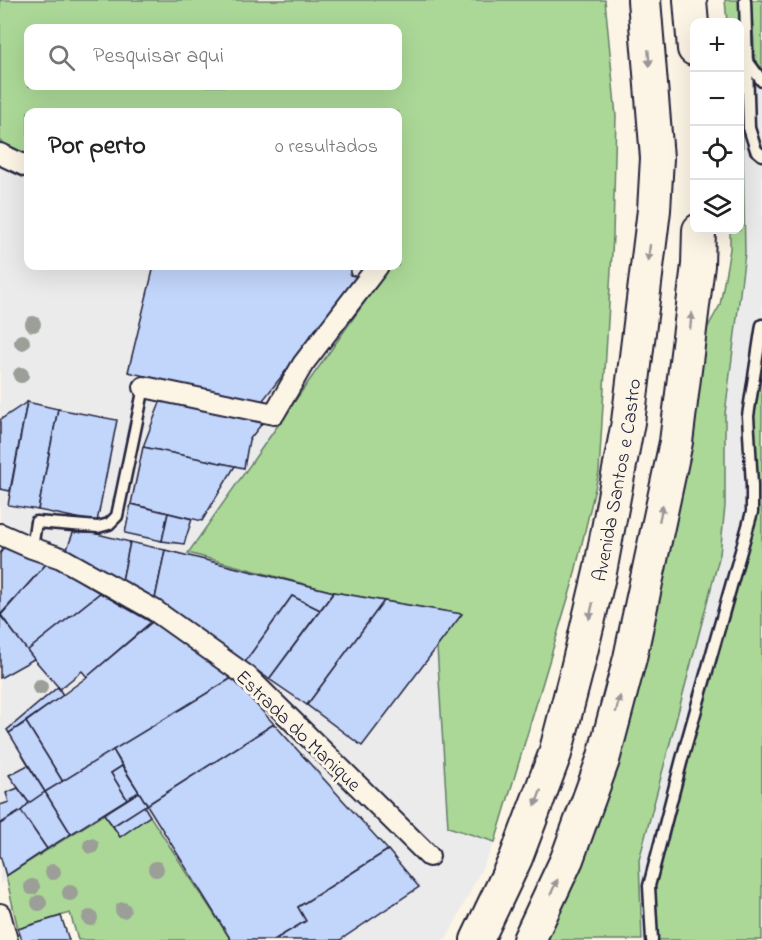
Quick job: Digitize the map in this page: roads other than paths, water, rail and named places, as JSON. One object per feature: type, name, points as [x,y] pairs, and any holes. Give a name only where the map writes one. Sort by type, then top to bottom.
[{"type":"main road","name":"Avenida Santos e Castro","points":[[477,940],[516,858],[555,754],[578,669],[600,572],[628,422],[654,210],[657,158],[644,0]]},
{"type":"main road","points":[[690,0],[691,18]]},
{"type":"main road","points":[[529,940],[567,859],[603,760],[630,658],[676,442],[698,265],[699,234]]},
{"type":"street","points":[[0,154],[24,165]]},
{"type":"street","points":[[144,387],[274,414],[303,364],[375,270]]},
{"type":"street","name":"Estrada do Manique","points":[[0,534],[61,558],[154,610],[248,677],[429,856]]},
{"type":"street","points":[[0,914],[7,940]]},
{"type":"lane","points":[[745,0],[749,128],[756,150],[762,155]]},
{"type":"lane","points":[[747,62],[762,81]]},
{"type":"lane","points":[[652,940],[649,886],[685,748],[752,512],[748,416],[762,326]]},
{"type":"lane","points":[[32,548],[36,522],[98,527],[109,524],[117,516],[144,387]]}]
